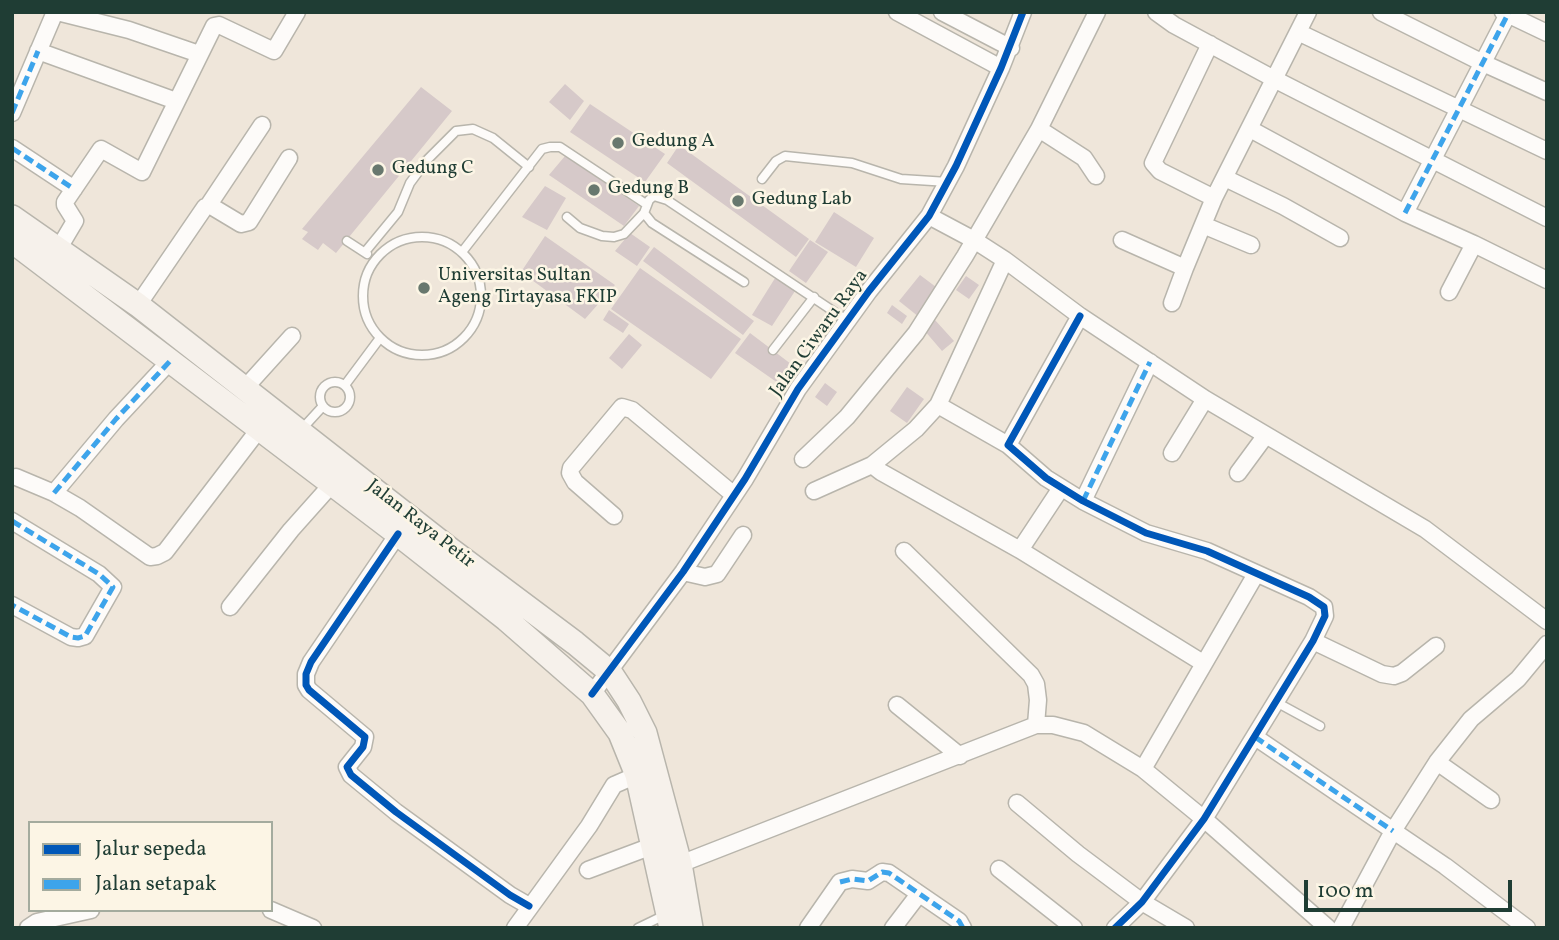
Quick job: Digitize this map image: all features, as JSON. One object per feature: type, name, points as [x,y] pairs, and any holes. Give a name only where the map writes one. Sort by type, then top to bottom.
[{"type":"main road","name":"Jalan Raya Petir","points":[[12,217],[138,305],[610,672],[645,733],[680,864],[691,928]]},
{"type":"main road","name":"Jalan Raya Petir","points":[[12,241],[398,534],[506,620],[592,694],[620,733],[637,775],[670,921]]},
{"type":"street","points":[[12,113],[56,12],[129,30],[199,54]]},
{"type":"street","points":[[129,30],[133,12]]},
{"type":"street","points":[[59,248],[75,220],[65,205],[101,149],[142,172],[199,54],[216,25],[274,51],[297,12]]},
{"type":"street","points":[[897,12],[1001,68]]},
{"type":"street","points":[[942,12],[1011,48]]},
{"type":"street","name":"Jalan Ciwaru Raya","points":[[592,694],[683,572],[734,495],[798,388],[929,216],[948,182],[1011,48],[1023,12]]},
{"type":"street","points":[[803,459],[847,417],[916,333],[1039,129],[1097,12]]},
{"type":"street","points":[[1156,12],[1174,25],[1276,80],[1547,218]]},
{"type":"street","points":[[1172,303],[1214,198],[1300,33],[1308,12]]},
{"type":"street","points":[[1381,12],[1547,92]]},
{"type":"street","points":[[1405,213],[1434,162],[1506,13],[1547,33]]},
{"type":"street","points":[[970,51],[981,32]]},
{"type":"street","points":[[1300,33],[1547,151]]},
{"type":"street","points":[[1210,44],[1153,163],[1160,171],[1214,198]]},
{"type":"street","points":[[38,51],[176,101]]},
{"type":"street","points":[[138,305],[177,244],[208,206],[262,125]]},
{"type":"street","points":[[1039,129],[1084,158],[1096,176]]},
{"type":"street","points":[[1250,129],[1405,213],[1547,280]]},
{"type":"street","points":[[12,148],[74,189]]},
{"type":"street","points":[[208,206],[241,224],[247,223],[289,158]]},
{"type":"street","points":[[1224,178],[1283,206],[1340,238]]},
{"type":"street","points":[[929,216],[1005,260],[1080,316],[1205,399],[1425,529],[1547,621]]},
{"type":"street","points":[[1203,225],[1251,246]]},
{"type":"street","points":[[1122,240],[1185,268]]},
{"type":"street","points":[[1449,292],[1474,244]]},
{"type":"street","points":[[814,491],[872,465],[916,429],[938,405],[1005,260]]},
{"type":"street","points":[[1008,445],[1080,316]]},
{"type":"street","points":[[245,388],[292,336]]},
{"type":"street","points":[[54,493],[116,419],[171,360]]},
{"type":"street","points":[[1083,501],[1150,362]]},
{"type":"street","points":[[1172,453],[1205,399]]},
{"type":"street","points":[[938,405],[1008,445],[1061,488],[1083,501],[1146,533],[1208,551],[1309,597],[1324,607],[1325,616],[1313,641],[1204,819],[1142,902],[1115,928]]},
{"type":"street","points":[[614,516],[575,482],[570,473],[571,468],[622,407],[632,410],[734,495]]},
{"type":"street","points":[[13,480],[54,493],[80,508],[150,558],[165,552],[260,428]]},
{"type":"street","points":[[1238,473],[1266,435]]},
{"type":"street","points":[[872,465],[1020,550],[1203,663]]},
{"type":"street","points":[[230,607],[291,530],[332,484]]},
{"type":"street","points":[[1020,550],[1061,488]]},
{"type":"street","points":[[12,521],[99,574],[113,587],[85,636],[78,638],[71,637],[12,605]]},
{"type":"street","points":[[398,534],[311,662],[306,674],[306,685],[365,737],[363,747],[347,767],[351,775],[396,812],[527,905]]},
{"type":"street","points":[[683,572],[705,577],[717,574],[743,535]]},
{"type":"street","points":[[904,551],[1031,675],[1036,684],[1038,700],[1036,725]]},
{"type":"street","points":[[1143,769],[1256,574]]},
{"type":"street","points":[[1313,641],[1382,674],[1394,676],[1402,673],[1436,646]]},
{"type":"street","points":[[1341,928],[1393,831],[1437,762],[1471,719],[1518,679],[1547,644]]},
{"type":"street","points":[[897,705],[960,756]]},
{"type":"street","points":[[680,864],[1036,725],[1054,725],[1084,733],[1143,769],[1328,928]]},
{"type":"street","points":[[1255,737],[1445,866],[1527,928]]},
{"type":"street","points":[[1437,762],[1491,800]]},
{"type":"street","points":[[515,928],[527,905],[589,826],[614,785],[637,775]]},
{"type":"street","points":[[1017,803],[1078,854],[1142,902],[1186,928]]},
{"type":"street","points":[[588,870],[652,846]]},
{"type":"street","points":[[999,869],[1074,928]]},
{"type":"street","points":[[808,928],[843,880],[868,881],[878,873],[886,872],[958,921],[963,928]]},
{"type":"street","points":[[893,928],[919,894]]},
{"type":"street","points":[[273,911],[313,928]]},
{"type":"street","points":[[28,928],[37,922],[82,912]]},
{"type":"street","points":[[12,924],[17,928]]},
{"type":"lane","points":[[365,252],[398,212],[410,183],[427,160],[456,131],[473,129],[493,138],[529,167]]},
{"type":"lane","points":[[462,252],[542,149],[560,147],[645,209],[652,223],[744,282]]},
{"type":"lane","points":[[762,178],[776,161],[785,156],[852,163],[901,178],[948,182]]},
{"type":"lane","points":[[567,217],[580,228],[602,236],[614,237],[624,234],[654,196],[667,200],[848,321]]},
{"type":"lane","points":[[420,237],[442,240],[462,252],[480,280],[482,302],[476,323],[462,341],[443,352],[421,356],[399,351],[380,338],[368,322],[363,302],[364,281],[376,259],[388,247],[420,237]]},
{"type":"lane","points":[[348,241],[376,259]]},
{"type":"lane","points":[[773,350],[814,297]]},
{"type":"lane","points":[[345,385],[380,338]]},
{"type":"lane","points":[[337,382],[349,390],[350,401],[344,410],[332,412],[323,406],[320,396],[324,386],[337,382]]},
{"type":"lane","points":[[300,430],[323,406]]},
{"type":"lane","points":[[1276,702],[1320,726]]},
{"type":"lane","points":[[638,928],[670,921]]},
{"type":"building","points":[[565,84],[584,101],[570,120],[549,102]]},
{"type":"building","name":"Gedung C","points":[[421,87],[452,111],[336,253],[323,243],[318,250],[302,239],[308,232],[302,229]]},
{"type":"building","name":"Gedung A","points":[[590,104],[665,154],[645,182],[570,132]]},
{"type":"building","name":"Gedung Lab","points":[[679,145],[809,239],[796,257],[667,163]]},
{"type":"building","name":"Gedung B","points":[[565,156],[639,206],[624,226],[549,175]]},
{"type":"building","points":[[545,186],[566,198],[547,230],[522,217]]},
{"type":"building","points":[[834,212],[874,238],[856,267],[815,242]]},
{"type":"building","points":[[630,233],[650,247],[637,266],[615,251]]},
{"type":"building","points":[[545,236],[615,285],[585,319],[521,272]]},
{"type":"building","points":[[810,240],[828,252],[806,283],[789,271]]},
{"type":"building","points":[[654,247],[754,321],[743,335],[643,261]]},
{"type":"building","points":[[640,268],[741,339],[711,379],[611,309]]},
{"type":"building","points":[[777,275],[797,288],[772,326],[752,315]]},
{"type":"building","points":[[920,275],[940,290],[919,317],[899,301]]},
{"type":"building","points":[[966,276],[979,285],[969,299],[956,290]]},
{"type":"building","points":[[892,305],[907,316],[902,324],[887,313]]},
{"type":"building","points":[[609,310],[629,324],[623,333],[603,320]]},
{"type":"building","points":[[935,320],[954,341],[942,351],[924,330]]},
{"type":"building","points":[[750,333],[791,364],[778,383],[735,353]]},
{"type":"building","points":[[629,334],[642,345],[622,369],[609,358]]},
{"type":"building","points":[[825,383],[837,392],[827,406],[815,397]]},
{"type":"building","points":[[907,387],[924,399],[907,423],[890,411]]},
{"type":"marked path","points":[[1405,213],[1509,12]]},
{"type":"marked path","points":[[12,113],[38,51]]},
{"type":"marked path","points":[[12,148],[74,189]]},
{"type":"marked path","points":[[54,493],[116,419],[171,360]]},
{"type":"marked path","points":[[1083,501],[1150,362]]},
{"type":"marked path","points":[[12,521],[99,574],[113,587],[85,636],[78,638],[71,637],[12,605]]},
{"type":"marked path","points":[[1255,737],[1393,831]]},
{"type":"marked path","points":[[840,882],[852,879],[868,881],[882,872],[889,873],[959,921],[963,928]]},
{"type":"cycle path","points":[[592,694],[683,572],[745,479],[798,389],[869,291],[929,216],[956,166],[1001,68],[1023,12]]},
{"type":"cycle path","points":[[1080,316],[1008,445],[1046,478],[1083,501],[1146,533],[1207,551],[1309,597],[1324,607],[1325,616],[1313,641],[1204,819],[1142,902],[1115,928]]},
{"type":"cycle path","points":[[398,534],[311,662],[306,674],[306,685],[365,737],[363,747],[347,767],[351,775],[396,812],[529,906]]},
{"type":"place","name":"Gedung A","points":[[618,143]]},
{"type":"place","name":"Gedung C","points":[[378,170]]},
{"type":"place","name":"Gedung B","points":[[594,190]]},
{"type":"place","name":"Gedung Lab","points":[[738,201]]},
{"type":"place","name":"Universitas Sultan Ageng Tirtayasa FKIP","points":[[424,288]]}]
